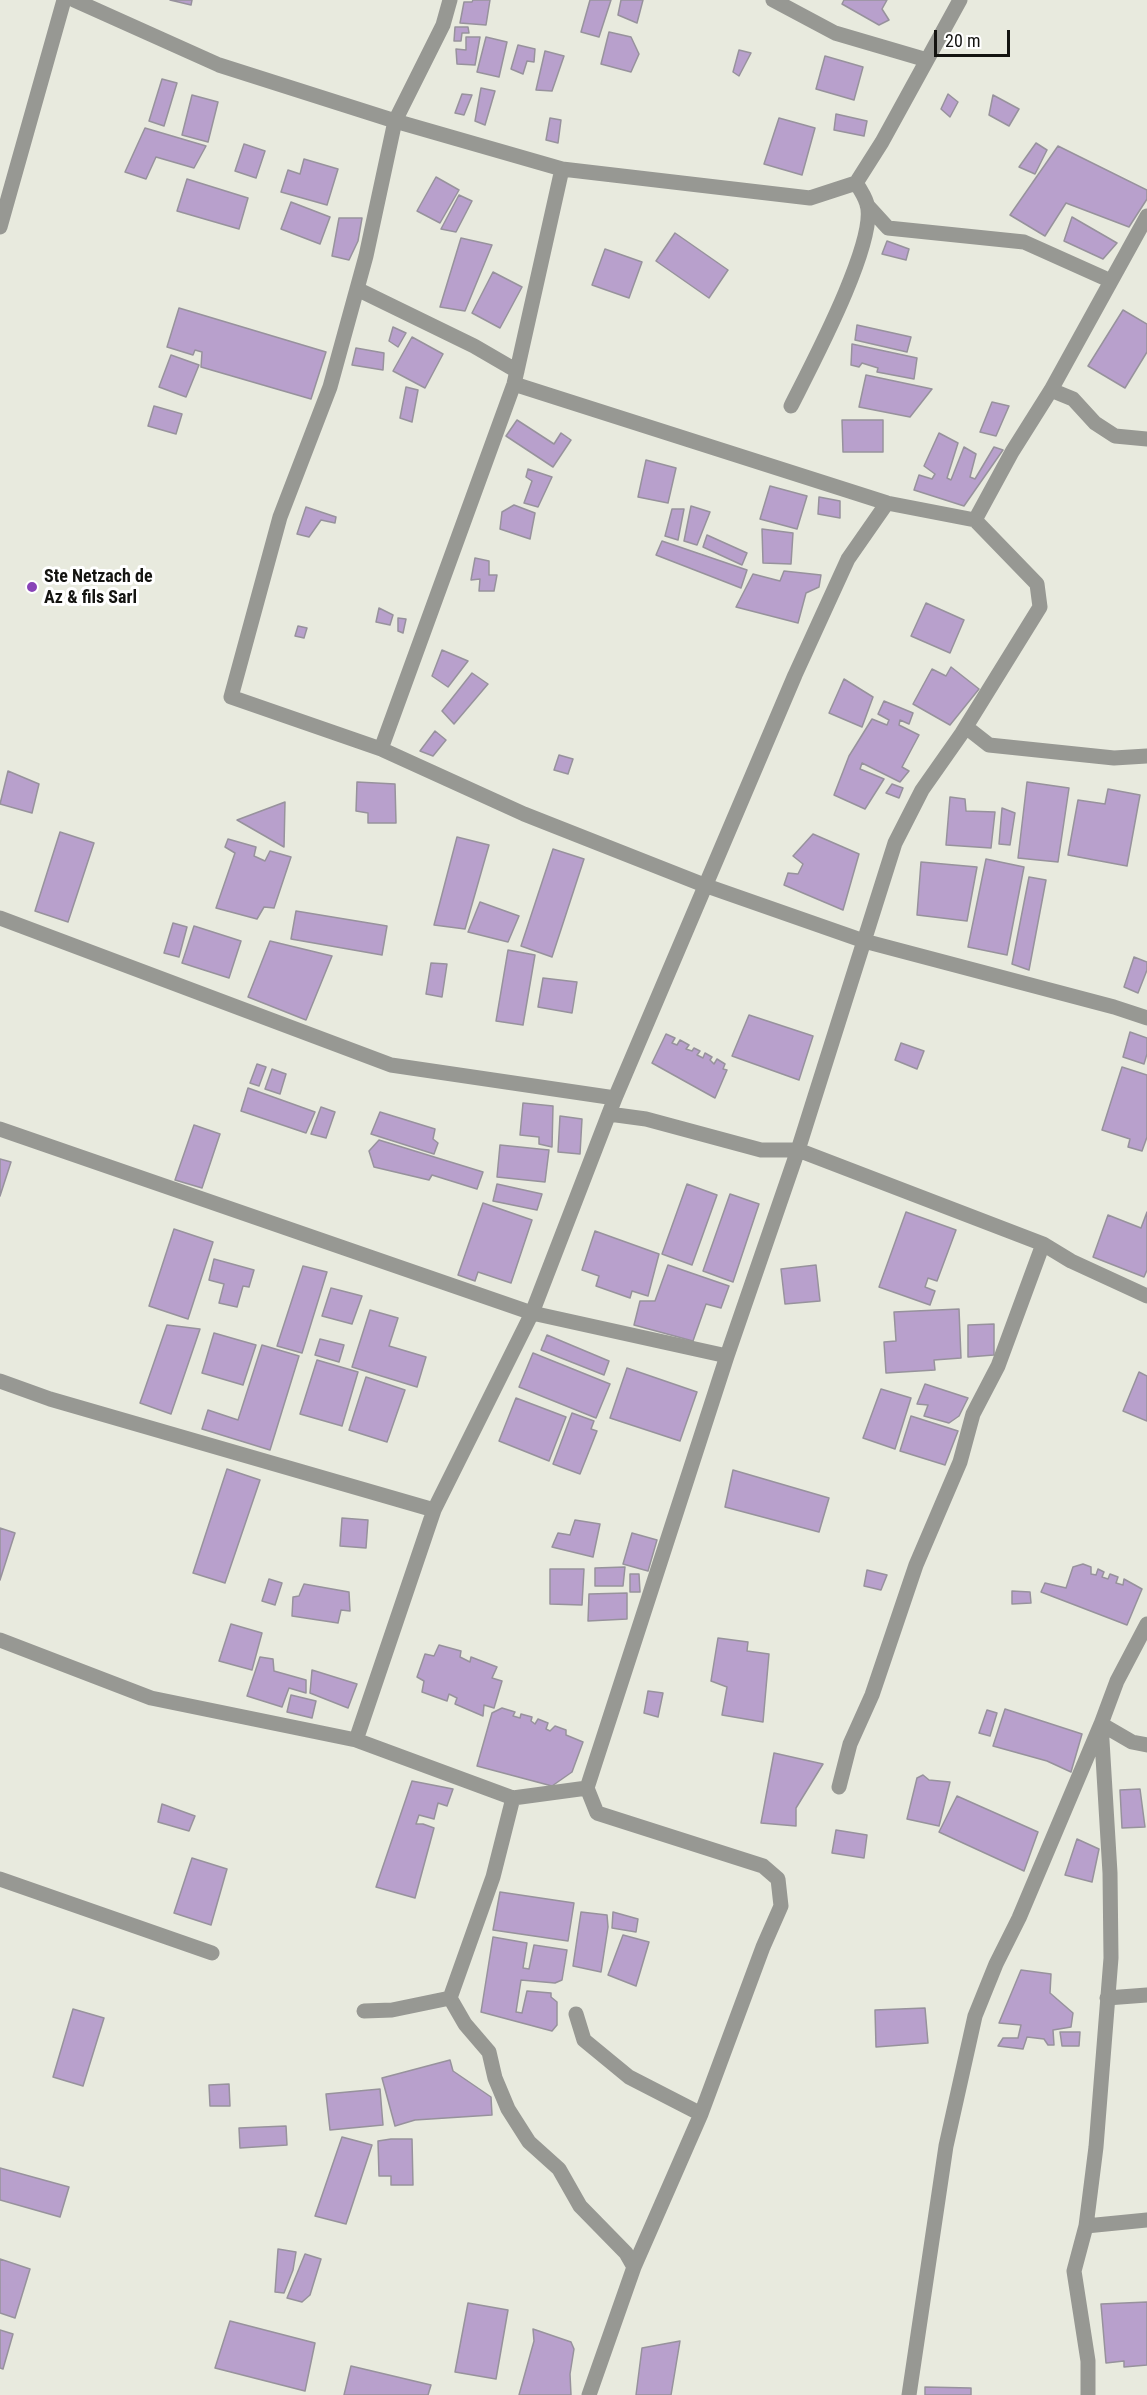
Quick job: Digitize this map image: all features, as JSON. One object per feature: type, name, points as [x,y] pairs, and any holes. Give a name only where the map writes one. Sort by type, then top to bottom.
[{"type":"street","points":[[0,227],[64,0]]},
{"type":"street","points":[[74,0],[219,65],[395,121],[562,169],[810,198],[856,183],[882,142],[960,0]]},
{"type":"street","points":[[450,0],[443,25],[395,121],[357,289],[330,387],[280,517],[231,698],[381,749],[524,814],[704,885],[864,941],[1114,1007],[1147,1018]]},
{"type":"street","points":[[773,0],[835,33],[927,60]]},
{"type":"street","points":[[381,749],[516,378],[562,169]]},
{"type":"street","points":[[856,183],[867,205],[888,228],[1024,242],[1111,281]]},
{"type":"street","points":[[791,406],[845,294],[866,234],[867,205]]},
{"type":"street","points":[[975,520],[1012,452],[1051,390],[1147,216]]},
{"type":"street","points":[[357,289],[474,346],[516,378],[887,503],[975,520],[1037,584],[1041,607],[966,727],[922,790],[895,843],[798,1150],[727,1356],[587,1788],[597,1813],[763,1866],[778,1879],[781,1906],[701,2114],[634,2267],[589,2395]]},
{"type":"street","points":[[1051,390],[1073,399],[1095,423],[1114,436],[1147,439]]},
{"type":"street","points":[[356,1740],[434,1510],[532,1313],[615,1098],[704,885],[848,559],[887,503]]},
{"type":"street","points":[[966,727],[989,745],[1114,758],[1147,756]]},
{"type":"street","points":[[0,918],[391,1065],[615,1098]]},
{"type":"street","points":[[609,1114],[646,1119],[761,1149],[798,1150],[1043,1244],[1071,1261],[1147,1296]]},
{"type":"street","points":[[0,1129],[532,1313],[727,1356]]},
{"type":"street","points":[[839,1787],[850,1744],[872,1695],[916,1565],[960,1462],[973,1414],[998,1366],[1043,1244]]},
{"type":"street","points":[[0,1381],[50,1399],[434,1510]]},
{"type":"street","points":[[909,2395],[946,2146],[975,2016],[1118,1681],[1147,1624]]},
{"type":"street","points":[[0,1640],[151,1698],[356,1740],[513,1798],[587,1788]]},
{"type":"street","points":[[1101,1724],[1132,1742],[1147,1745]]},
{"type":"street","points":[[1088,2395],[1088,2361],[1074,2271],[1086,2226],[1096,2147],[1111,1958],[1110,1873],[1101,1724]]},
{"type":"street","points":[[513,1798],[493,1877],[450,1998],[465,2024],[489,2052],[495,2078],[529,2142],[559,2169],[580,2206],[626,2253],[634,2267]]},
{"type":"street","points":[[0,1880],[212,1953]]},
{"type":"street","points":[[1107,1998],[1147,1995]]},
{"type":"street","points":[[364,2011],[392,2010],[450,1998]]},
{"type":"street","points":[[576,2014],[584,2040],[629,2077],[701,2114]]},
{"type":"street","points":[[1086,2226],[1147,2220]]},
{"type":"building","points":[[170,0],[192,0],[191,5]]},
{"type":"building","points":[[490,0],[486,25],[460,23],[464,2]]},
{"type":"building","points":[[590,0],[611,0],[599,37],[581,32]]},
{"type":"building","points":[[621,0],[643,0],[637,23],[618,15]]},
{"type":"building","points":[[844,0],[887,0],[882,9],[889,20],[879,25],[842,4]]},
{"type":"building","points":[[455,27],[468,27],[469,33],[462,33],[461,41],[454,41]]},
{"type":"building","points":[[609,32],[631,37],[639,54],[631,72],[601,64]]},
{"type":"building","points":[[466,37],[480,37],[475,65],[457,64],[456,49],[466,50]]},
{"type":"building","points":[[486,37],[507,42],[499,77],[477,72]]},
{"type":"building","points":[[518,45],[535,49],[534,62],[527,61],[523,74],[511,69]]},
{"type":"building","points":[[739,50],[751,53],[739,76],[733,72]]},
{"type":"building","points":[[545,51],[564,56],[552,91],[536,90]]},
{"type":"building","points":[[825,56],[863,67],[854,100],[816,89]]},
{"type":"building","points":[[162,79],[177,83],[164,126],[149,121]]},
{"type":"building","points":[[481,88],[495,91],[485,125],[475,121]]},
{"type":"building","points":[[462,94],[472,95],[464,115],[455,113]]},
{"type":"building","points":[[948,94],[958,102],[950,117],[941,109]]},
{"type":"building","points":[[192,95],[218,102],[208,142],[182,135]]},
{"type":"building","points":[[993,95],[1019,109],[1009,126],[989,115]]},
{"type":"building","points":[[836,114],[867,121],[864,136],[834,130]]},
{"type":"building","points":[[550,118],[561,120],[558,143],[546,140]]},
{"type":"building","points":[[779,118],[815,128],[802,175],[764,164]]},
{"type":"building","points":[[145,128],[206,146],[194,168],[156,157],[146,179],[125,172]]},
{"type":"building","points":[[1036,143],[1047,150],[1035,174],[1019,167]]},
{"type":"building","points":[[244,144],[265,151],[256,178],[235,171]]},
{"type":"building","points":[[1058,146],[1147,190],[1147,199],[1129,227],[1066,203],[1045,236],[1010,215]]},
{"type":"building","points":[[304,159],[338,169],[327,205],[281,192],[288,170],[300,174]]},
{"type":"building","points":[[436,177],[459,190],[440,223],[417,211]]},
{"type":"building","points":[[187,179],[248,198],[239,229],[177,211]]},
{"type":"building","points":[[459,195],[472,201],[456,232],[441,229]]},
{"type":"building","points":[[291,202],[330,217],[320,244],[281,229]]},
{"type":"building","points":[[1072,217],[1117,243],[1103,259],[1064,241]]},
{"type":"building","points":[[339,218],[362,218],[358,241],[349,260],[332,256]]},
{"type":"building","points":[[675,233],[728,270],[709,298],[656,261]]},
{"type":"building","points":[[461,238],[492,245],[465,311],[440,307]]},
{"type":"building","points":[[887,241],[909,249],[906,260],[882,254]]},
{"type":"building","points":[[605,249],[642,262],[629,298],[592,285]]},
{"type":"building","points":[[493,272],[522,287],[500,328],[472,313]]},
{"type":"building","points":[[179,308],[326,352],[311,399],[201,367],[202,352],[195,350],[193,355],[167,347]]},
{"type":"building","points":[[1123,310],[1147,324],[1147,352],[1125,388],[1088,366]]},
{"type":"building","points":[[857,325],[911,337],[907,352],[855,340]]},
{"type":"building","points":[[393,327],[406,333],[398,347],[389,341]]},
{"type":"building","points":[[412,337],[443,354],[425,388],[393,371]]},
{"type":"building","points":[[852,344],[917,358],[914,379],[877,372],[878,368],[862,363],[859,367],[851,365]]},
{"type":"building","points":[[356,348],[384,353],[383,370],[352,365]]},
{"type":"building","points":[[171,355],[199,365],[186,397],[159,387]]},
{"type":"building","points":[[866,375],[932,389],[910,417],[859,407]]},
{"type":"building","points":[[406,387],[418,390],[412,422],[400,418]]},
{"type":"building","points":[[992,402],[1009,406],[996,436],[980,432]]},
{"type":"building","points":[[154,406],[182,414],[176,434],[148,426]]},
{"type":"building","points":[[517,420],[554,444],[561,433],[571,440],[553,467],[506,436]]},
{"type":"building","points":[[842,420],[883,420],[883,452],[843,452]]},
{"type":"building","points":[[939,433],[958,443],[947,478],[951,480],[964,447],[976,454],[970,477],[975,479],[994,447],[1003,450],[964,506],[914,490],[919,475],[932,479],[935,474],[924,466]]},
{"type":"building","points":[[646,460],[676,468],[668,503],[638,497]]},
{"type":"building","points":[[528,469],[552,477],[538,507],[524,503],[532,481],[526,477]]},
{"type":"building","points":[[770,486],[807,496],[797,529],[760,519]]},
{"type":"building","points":[[819,497],[840,501],[840,518],[818,514]]},
{"type":"building","points":[[514,505],[535,513],[530,539],[500,529],[502,512]]},
{"type":"building","points":[[691,506],[710,512],[697,545],[684,541]]},
{"type":"building","points":[[306,507],[336,517],[335,523],[321,520],[309,537],[297,534]]},
{"type":"building","points":[[672,509],[684,509],[678,540],[665,536]]},
{"type":"building","points":[[762,529],[793,533],[791,564],[763,563]]},
{"type":"building","points":[[707,535],[747,553],[742,565],[703,547]]},
{"type":"building","points":[[662,541],[747,570],[741,588],[656,555]]},
{"type":"building","points":[[475,558],[489,561],[489,575],[497,575],[494,591],[479,591],[480,579],[471,580]]},
{"type":"building","points":[[784,571],[821,575],[819,587],[806,593],[798,623],[736,607],[753,574],[780,581]]},
{"type":"building","points":[[926,603],[964,620],[950,653],[911,636]]},
{"type":"building","points":[[379,608],[393,615],[390,625],[376,622]]},
{"type":"building","points":[[398,618],[406,619],[403,633],[398,631]]},
{"type":"building","points":[[298,626],[307,628],[304,638],[295,636]]},
{"type":"building","points":[[442,650],[468,661],[448,687],[432,676]]},
{"type":"building","points":[[951,667],[979,689],[950,725],[913,704],[932,669],[946,676]]},
{"type":"building","points":[[472,673],[488,684],[454,724],[442,711]]},
{"type":"building","points":[[844,679],[873,697],[862,727],[829,713]]},
{"type":"building","points":[[884,701],[913,713],[909,724],[900,720],[899,725],[919,735],[902,767],[909,771],[900,782],[862,763],[860,769],[884,779],[865,809],[834,795],[849,756],[872,719],[887,725],[889,720],[878,714]]},
{"type":"building","points":[[435,731],[446,740],[433,756],[420,751]]},
{"type":"building","points":[[559,755],[573,759],[568,774],[554,770]]},
{"type":"building","points":[[8,771],[39,784],[32,813],[0,804]]},
{"type":"building","points":[[357,782],[395,784],[396,823],[368,823],[368,813],[356,811]]},
{"type":"building","points":[[1027,782],[1069,788],[1058,862],[1018,858]]},
{"type":"building","points":[[892,784],[903,788],[899,798],[886,793]]},
{"type":"building","points":[[1108,789],[1140,795],[1127,866],[1068,855],[1078,800],[1105,804]]},
{"type":"building","points":[[950,797],[965,799],[966,811],[995,812],[991,848],[946,845]]},
{"type":"building","points":[[285,802],[284,847],[237,820]]},
{"type":"building","points":[[1002,808],[1015,813],[1010,845],[999,844]]},
{"type":"building","points":[[60,832],[94,843],[68,922],[35,911]]},
{"type":"building","points":[[813,834],[859,854],[843,910],[784,885],[788,873],[798,874],[803,864],[793,856]]},
{"type":"building","points":[[457,837],[489,845],[465,929],[434,925]]},
{"type":"building","points":[[228,839],[256,847],[254,856],[265,861],[270,851],[291,857],[274,908],[264,907],[257,919],[216,908],[235,853],[225,847]]},
{"type":"building","points":[[553,849],[584,859],[552,957],[521,946]]},
{"type":"building","points":[[986,859],[1024,867],[1007,955],[968,947]]},
{"type":"building","points":[[921,862],[977,867],[967,921],[917,915]]},
{"type":"building","points":[[1029,877],[1046,880],[1029,970],[1012,964]]},
{"type":"building","points":[[480,902],[519,916],[508,942],[468,932]]},
{"type":"building","points":[[296,911],[387,926],[382,955],[291,939]]},
{"type":"building","points":[[173,923],[187,927],[179,957],[164,953]]},
{"type":"building","points":[[194,926],[241,941],[229,978],[182,963]]},
{"type":"building","points":[[270,941],[332,956],[306,1020],[248,997]]},
{"type":"building","points":[[508,950],[535,955],[523,1025],[496,1021]]},
{"type":"building","points":[[1134,957],[1147,962],[1147,970],[1138,993],[1124,987]]},
{"type":"building","points":[[431,963],[447,964],[442,997],[426,994]]},
{"type":"building","points":[[543,978],[577,982],[572,1013],[538,1007]]},
{"type":"building","points":[[749,1015],[813,1036],[799,1080],[732,1056]]},
{"type":"building","points":[[1130,1032],[1147,1038],[1147,1054],[1144,1064],[1123,1057]]},
{"type":"building","points":[[666,1034],[675,1038],[672,1043],[677,1045],[680,1040],[689,1045],[686,1049],[692,1051],[694,1048],[700,1051],[697,1055],[703,1058],[705,1053],[712,1057],[710,1060],[714,1064],[717,1059],[725,1064],[723,1069],[727,1070],[715,1098],[652,1063]]},
{"type":"building","points":[[901,1043],[924,1051],[917,1069],[895,1060]]},
{"type":"building","points":[[257,1064],[266,1067],[259,1086],[250,1083]]},
{"type":"building","points":[[1122,1067],[1147,1075],[1147,1137],[1142,1151],[1128,1147],[1130,1139],[1102,1130]]},
{"type":"building","points":[[272,1069],[286,1074],[280,1094],[265,1089]]},
{"type":"building","points":[[248,1088],[315,1112],[306,1133],[241,1111]]},
{"type":"building","points":[[523,1103],[553,1106],[552,1147],[539,1144],[539,1137],[520,1135]]},
{"type":"building","points":[[321,1107],[335,1112],[326,1138],[311,1134]]},
{"type":"building","points":[[380,1112],[435,1129],[433,1139],[438,1143],[434,1154],[371,1134]]},
{"type":"building","points":[[560,1116],[582,1119],[580,1154],[558,1152]]},
{"type":"building","points":[[194,1125],[220,1134],[202,1188],[175,1180]]},
{"type":"building","points":[[379,1140],[483,1172],[477,1189],[432,1175],[429,1180],[374,1167],[369,1151]]},
{"type":"building","points":[[500,1145],[549,1150],[545,1182],[497,1177]]},
{"type":"building","points":[[0,1159],[11,1162],[0,1196]]},
{"type":"building","points":[[497,1184],[542,1194],[537,1210],[493,1201]]},
{"type":"building","points":[[687,1184],[717,1195],[692,1265],[662,1254]]},
{"type":"building","points":[[730,1194],[759,1204],[733,1282],[703,1271]]},
{"type":"building","points":[[483,1203],[532,1220],[511,1283],[478,1272],[475,1281],[458,1275]]},
{"type":"building","points":[[906,1212],[956,1230],[937,1281],[928,1278],[925,1287],[935,1291],[930,1305],[879,1287]]},
{"type":"building","points":[[1147,1212],[1147,1270],[1144,1277],[1093,1257],[1108,1215],[1141,1228]]},
{"type":"building","points":[[174,1229],[213,1242],[188,1319],[149,1306]]},
{"type":"building","points":[[595,1231],[659,1254],[648,1296],[632,1291],[630,1298],[596,1286],[599,1276],[582,1270]]},
{"type":"building","points":[[214,1259],[254,1270],[249,1287],[243,1286],[237,1307],[219,1303],[224,1284],[209,1280]]},
{"type":"building","points":[[668,1265],[729,1286],[721,1308],[706,1304],[693,1341],[634,1325],[640,1301],[655,1301]]},
{"type":"building","points":[[816,1265],[820,1301],[785,1304],[781,1269]]},
{"type":"building","points":[[303,1266],[327,1272],[302,1353],[277,1346]]},
{"type":"building","points":[[331,1288],[362,1296],[352,1324],[322,1316]]},
{"type":"building","points":[[959,1309],[961,1358],[934,1360],[935,1370],[886,1373],[884,1342],[896,1341],[894,1312]]},
{"type":"building","points":[[370,1310],[398,1318],[389,1346],[426,1357],[417,1387],[352,1367]]},
{"type":"building","points":[[994,1324],[994,1355],[968,1357],[968,1325]]},
{"type":"building","points":[[167,1325],[200,1329],[171,1414],[140,1403]]},
{"type":"building","points":[[214,1333],[256,1345],[243,1385],[202,1373]]},
{"type":"building","points":[[547,1335],[609,1361],[604,1375],[541,1350]]},
{"type":"building","points":[[320,1339],[344,1345],[339,1362],[315,1355]]},
{"type":"building","points":[[262,1345],[299,1356],[270,1450],[202,1429],[208,1410],[238,1420]]},
{"type":"building","points":[[533,1353],[610,1384],[596,1418],[519,1387]]},
{"type":"building","points":[[317,1360],[358,1372],[342,1426],[300,1414]]},
{"type":"building","points":[[627,1368],[697,1392],[680,1441],[610,1418]]},
{"type":"building","points":[[1139,1372],[1147,1376],[1147,1421],[1123,1411]]},
{"type":"building","points":[[366,1377],[405,1390],[387,1442],[349,1430]]},
{"type":"building","points":[[925,1384],[968,1398],[959,1416],[949,1423],[924,1416],[928,1405],[917,1404]]},
{"type":"building","points":[[881,1389],[911,1398],[895,1449],[863,1438]]},
{"type":"building","points":[[516,1398],[566,1417],[549,1461],[499,1441]]},
{"type":"building","points":[[572,1413],[594,1421],[591,1429],[597,1431],[580,1474],[553,1464]]},
{"type":"building","points":[[911,1416],[958,1431],[945,1465],[900,1451]]},
{"type":"building","points":[[227,1469],[260,1480],[225,1583],[193,1573]]},
{"type":"building","points":[[733,1470],[829,1498],[819,1532],[725,1507]]},
{"type":"building","points":[[342,1518],[368,1520],[366,1548],[340,1546]]},
{"type":"building","points":[[575,1520],[600,1524],[593,1557],[552,1547],[558,1533],[570,1535]]},
{"type":"building","points":[[0,1528],[15,1533],[0,1580]]},
{"type":"building","points":[[632,1533],[657,1540],[648,1571],[623,1564]]},
{"type":"building","points":[[1083,1564],[1091,1567],[1091,1574],[1096,1575],[1098,1569],[1104,1572],[1102,1577],[1108,1579],[1110,1574],[1118,1577],[1116,1583],[1123,1585],[1124,1579],[1142,1589],[1127,1625],[1041,1592],[1045,1583],[1066,1588],[1073,1567]]},
{"type":"building","points":[[625,1567],[623,1586],[595,1586],[595,1568]]},
{"type":"building","points":[[550,1569],[584,1569],[582,1605],[550,1604]]},
{"type":"building","points":[[867,1570],[887,1575],[881,1590],[864,1586]]},
{"type":"building","points":[[630,1574],[639,1574],[640,1592],[630,1592]]},
{"type":"building","points":[[269,1579],[282,1583],[275,1605],[262,1601]]},
{"type":"building","points":[[304,1584],[349,1592],[350,1611],[341,1610],[338,1623],[292,1616],[293,1597],[299,1596]]},
{"type":"building","points":[[1012,1591],[1030,1592],[1031,1603],[1012,1604]]},
{"type":"building","points":[[627,1593],[627,1619],[588,1621],[589,1594]]},
{"type":"building","points":[[231,1624],[262,1633],[252,1670],[219,1661]]},
{"type":"building","points":[[718,1638],[748,1642],[747,1651],[769,1654],[763,1722],[722,1715],[727,1687],[711,1681]]},
{"type":"building","points":[[439,1645],[461,1651],[460,1657],[470,1662],[471,1657],[497,1667],[492,1678],[502,1681],[494,1708],[484,1705],[483,1716],[455,1704],[457,1698],[449,1694],[447,1701],[422,1692],[424,1681],[417,1677],[425,1654],[434,1656]]},
{"type":"building","points":[[260,1657],[273,1659],[274,1671],[306,1680],[306,1693],[289,1688],[282,1707],[247,1696]]},
{"type":"building","points":[[312,1670],[357,1684],[348,1708],[310,1693]]},
{"type":"building","points":[[648,1691],[663,1693],[658,1717],[644,1713]]},
{"type":"building","points":[[291,1695],[316,1701],[312,1718],[287,1712]]},
{"type":"building","points":[[502,1708],[515,1712],[513,1716],[520,1718],[521,1714],[532,1717],[531,1721],[535,1724],[538,1719],[548,1723],[546,1729],[550,1731],[555,1726],[566,1730],[566,1735],[583,1742],[572,1772],[552,1786],[477,1766],[492,1713]]},
{"type":"building","points":[[1005,1709],[1082,1734],[1071,1772],[1047,1761],[993,1746]]},
{"type":"building","points":[[987,1710],[997,1713],[990,1736],[979,1733]]},
{"type":"building","points":[[774,1753],[823,1764],[796,1808],[796,1826],[761,1823]]},
{"type":"building","points":[[923,1775],[929,1780],[950,1782],[939,1826],[907,1819],[917,1778]]},
{"type":"building","points":[[412,1781],[453,1789],[447,1806],[438,1803],[434,1819],[419,1815],[416,1824],[434,1828],[415,1898],[376,1887]]},
{"type":"building","points":[[1140,1789],[1145,1827],[1122,1828],[1120,1790]]},
{"type":"building","points":[[957,1796],[1038,1832],[1024,1871],[939,1832]]},
{"type":"building","points":[[162,1804],[195,1816],[189,1831],[158,1822]]},
{"type":"building","points":[[836,1830],[867,1835],[864,1858],[832,1853]]},
{"type":"building","points":[[1077,1839],[1099,1849],[1092,1882],[1065,1875]]},
{"type":"building","points":[[192,1858],[227,1869],[211,1925],[174,1913]]},
{"type":"building","points":[[500,1892],[574,1903],[568,1941],[493,1930]]},
{"type":"building","points":[[581,1912],[607,1915],[608,1927],[601,1972],[573,1966]]},
{"type":"building","points":[[613,1912],[638,1919],[636,1932],[612,1928]]},
{"type":"building","points":[[623,1935],[649,1942],[636,1986],[608,1975]]},
{"type":"building","points":[[493,1937],[527,1943],[523,1968],[529,1969],[534,1945],[567,1950],[562,1980],[555,1983],[521,1980],[516,2012],[522,2013],[527,1991],[551,1993],[551,1997],[557,2002],[557,2025],[552,2031],[481,2012]]},
{"type":"building","points":[[1021,1970],[1051,1974],[1050,1993],[1073,2013],[1071,2027],[1053,2030],[1054,2045],[1048,2045],[1044,2039],[1027,2037],[1023,2049],[998,2046],[1003,2038],[1018,2038],[1021,2025],[999,2023]]},
{"type":"building","points":[[925,2008],[928,2043],[876,2047],[875,2010]]},
{"type":"building","points":[[73,2009],[104,2018],[83,2086],[53,2077]]},
{"type":"building","points":[[1060,2032],[1080,2032],[1079,2046],[1062,2046]]},
{"type":"building","points":[[450,2060],[453,2071],[491,2097],[492,2115],[415,2120],[395,2126],[382,2078]]},
{"type":"building","points":[[229,2084],[230,2106],[210,2106],[209,2085]]},
{"type":"building","points":[[380,2089],[383,2125],[330,2130],[326,2094]]},
{"type":"building","points":[[286,2126],[287,2145],[240,2148],[239,2128]]},
{"type":"building","points":[[342,2137],[372,2145],[346,2224],[315,2216]]},
{"type":"building","points":[[412,2139],[413,2185],[391,2185],[391,2176],[379,2176],[378,2141]]},
{"type":"building","points":[[0,2168],[69,2187],[60,2217],[0,2200]]},
{"type":"building","points":[[278,2249],[296,2252],[293,2270],[284,2293],[275,2292]]},
{"type":"building","points":[[305,2254],[321,2259],[310,2295],[302,2302],[287,2298]]},
{"type":"building","points":[[0,2259],[30,2269],[15,2318],[0,2313]]},
{"type":"building","points":[[1147,2302],[1147,2365],[1124,2367],[1124,2361],[1106,2363],[1101,2304]]},
{"type":"building","points":[[468,2303],[508,2310],[496,2379],[455,2372]]},
{"type":"building","points":[[230,2321],[315,2343],[305,2391],[215,2368]]},
{"type":"building","points":[[533,2329],[571,2342],[574,2349],[570,2374],[571,2395],[519,2395],[534,2341]]},
{"type":"building","points":[[0,2330],[13,2334],[3,2369],[0,2368]]},
{"type":"building","points":[[680,2341],[671,2395],[636,2395],[642,2348]]},
{"type":"building","points":[[351,2366],[431,2385],[428,2395],[344,2395]]},
{"type":"building","points":[[925,2387],[971,2388],[971,2395],[925,2395]]},
{"type":"place","name":"Ste Netzach de Az & fils Sarl","points":[[32,587]]}]
